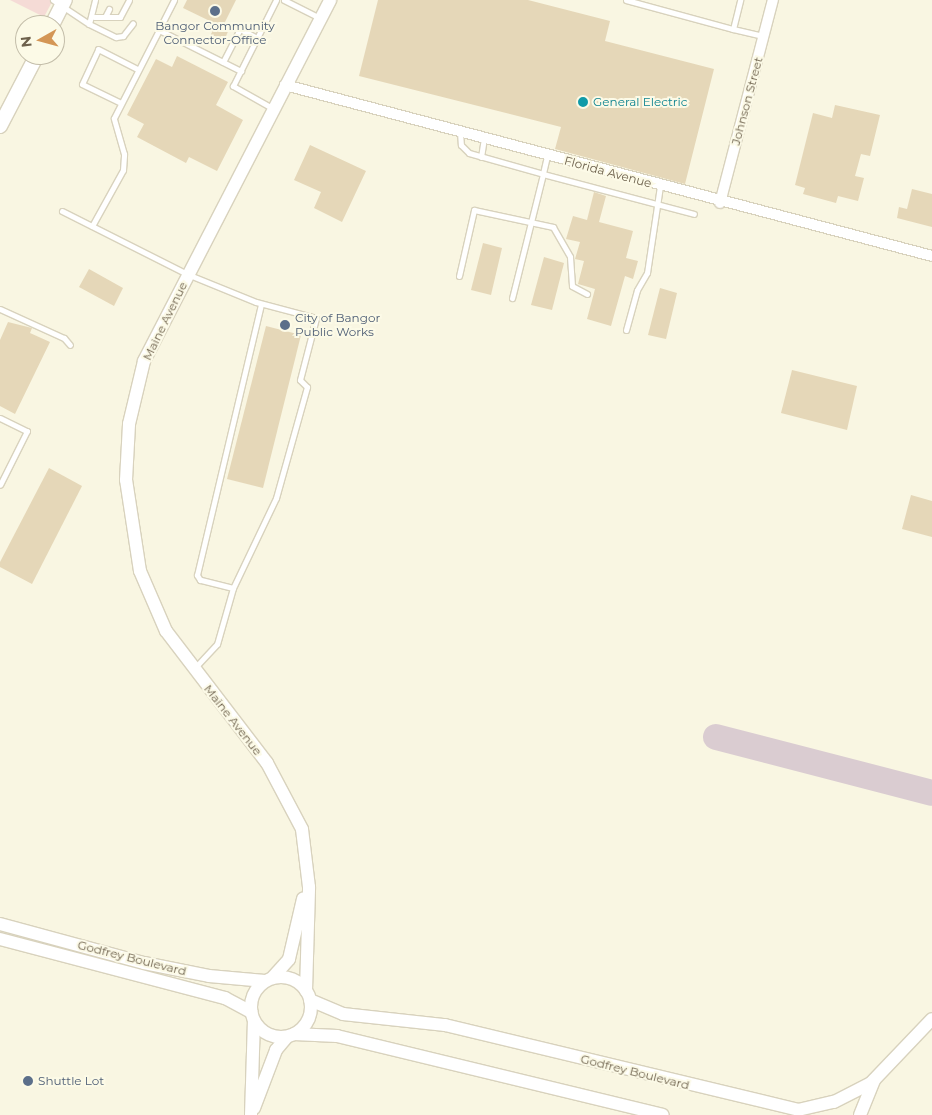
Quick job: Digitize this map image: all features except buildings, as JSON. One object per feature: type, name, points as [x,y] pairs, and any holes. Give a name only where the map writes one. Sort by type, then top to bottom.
[{"type":"main road","points":[[55,15],[60,2]]},
{"type":"main road","points":[[0,126],[32,65]]},
{"type":"street","name":"Maine Avenue","points":[[308,995],[308,865],[302,829],[281,785],[193,670],[166,631],[140,571],[126,480],[129,424],[144,361],[330,0]]},
{"type":"street","name":"Johnson Street","points":[[720,203],[773,0]]},
{"type":"street","name":"Florida Avenue","points":[[285,85],[720,203],[932,256]]},
{"type":"street","name":"Maine Avenue","points":[[269,979],[283,970],[294,942],[308,865]]},
{"type":"street","name":"Godfrey Boulevard","points":[[0,924],[144,963],[209,976],[269,979]]},
{"type":"street","name":"Godfrey Boulevard","points":[[0,940],[225,998],[252,1016]]},
{"type":"street","points":[[269,979],[292,979],[308,995],[309,1016],[276,1050],[251,1115],[253,994],[269,979]]},
{"type":"street","name":"Godfrey Boulevard","points":[[308,995],[343,1014],[445,1025],[770,1106],[818,1107],[853,1094],[876,1076],[932,1019]]},
{"type":"street","points":[[252,1016],[269,1035],[337,1036],[663,1115]]},
{"type":"street","points":[[860,1115],[876,1076]]},
{"type":"lane","points":[[89,24],[94,18],[96,0]]},
{"type":"lane","points":[[94,18],[120,17],[129,0]]},
{"type":"lane","points":[[92,226],[123,170],[122,144],[114,128],[121,103],[137,68],[174,0]]},
{"type":"lane","points":[[273,108],[233,86],[276,0]]},
{"type":"lane","points":[[284,0],[320,18]]},
{"type":"lane","points":[[626,0],[764,36]]},
{"type":"lane","points":[[733,28],[740,0]]},
{"type":"lane","points":[[60,2],[89,24],[116,37],[123,36],[133,22]]},
{"type":"lane","points":[[105,17],[109,9]]},
{"type":"lane","points":[[223,62],[240,29],[257,38]]},
{"type":"lane","points":[[159,30],[241,71]]},
{"type":"lane","points":[[121,103],[82,84],[98,49],[137,68]]},
{"type":"lane","points":[[460,132],[464,150],[480,157],[694,214]]},
{"type":"lane","points":[[480,157],[484,139]]},
{"type":"lane","points":[[512,298],[547,156]]},
{"type":"lane","points":[[626,330],[637,290],[647,273],[660,186]]},
{"type":"lane","points":[[459,276],[474,210],[553,227],[570,256],[572,286],[587,294]]},
{"type":"lane","points":[[62,211],[188,274],[262,304],[316,318],[300,380],[307,387],[276,498],[233,588],[218,644],[193,670]]},
{"type":"lane","points":[[233,588],[200,580],[197,574],[262,304]]},
{"type":"lane","points":[[0,309],[64,338],[70,345]]},
{"type":"lane","points":[[0,418],[28,431],[0,485]]},
{"type":"lane","points":[[770,1106],[804,1115]]},
{"type":"shaded area","points":[[10,0],[53,0],[45,15],[40,15]]},
{"type":"taxiway","points":[[716,737],[932,793]]},
{"type":"place","name":"Bangor Community Connector-Office","points":[[215,11]]},
{"type":"place","name":"General Electric","points":[[583,102]]},
{"type":"place","name":"City of Bangor Public Works","points":[[285,325]]},
{"type":"place","name":"Shuttle Lot","points":[[28,1081]]}]
